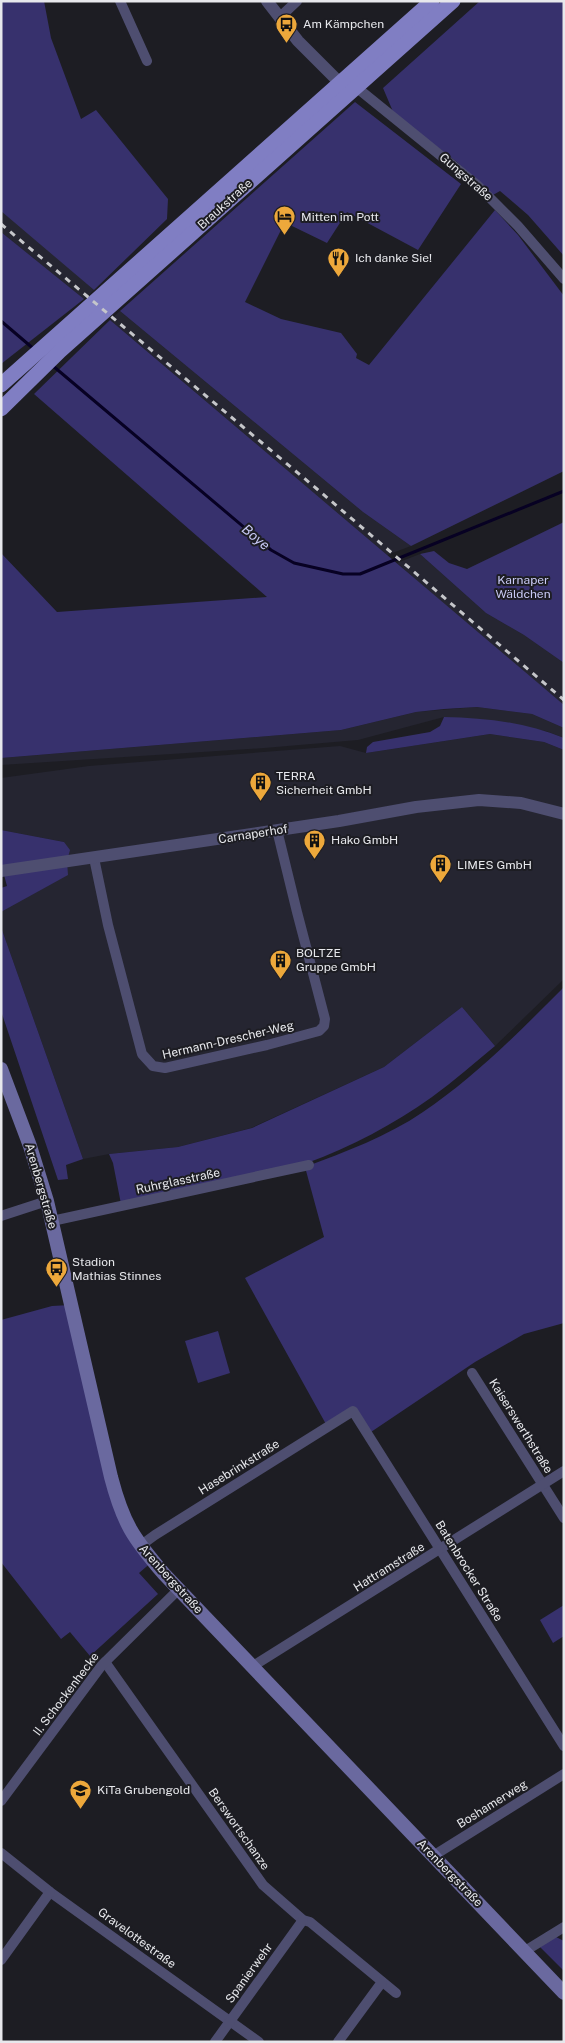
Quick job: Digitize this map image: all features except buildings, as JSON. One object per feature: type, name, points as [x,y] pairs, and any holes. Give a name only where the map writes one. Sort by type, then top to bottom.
[{"type":"main road","name":"Braukstraße","points":[[1,410],[33,367],[55,346],[340,83],[432,1]]},
{"type":"main road","name":"Braukstraße","points":[[55,346],[453,1]]},
{"type":"main road","name":"Braukstraße","points":[[1,384],[33,367]]},
{"type":"main road","name":"Arenbergstraße","points":[[1,1069],[30,1146],[47,1201],[118,1503],[128,1527],[140,1546],[179,1589],[564,1993]]},
{"type":"street","points":[[120,1],[147,61]]},
{"type":"street","points":[[267,1],[298,41],[340,83]]},
{"type":"street","points":[[279,18],[297,1]]},
{"type":"street","name":"Gungstraße","points":[[356,87],[477,185],[518,226],[564,279]]},
{"type":"street","name":"Carnaperhof","points":[[1,871],[277,830],[416,807],[479,800],[521,803],[564,814]]},
{"type":"street","name":"Hermann-Drescher-Weg","points":[[94,858],[108,925],[142,1054],[153,1066],[165,1068],[319,1031],[324,1026],[326,1019],[277,830]]},
{"type":"street","name":"Ruhrglasstraße","points":[[52,1220],[308,1165]]},
{"type":"street","points":[[1,1216],[47,1201]]},
{"type":"street","name":"Kaiserswerthstraße","points":[[472,1373],[564,1518]]},
{"type":"street","name":"Hasebrinkstraße","points":[[140,1546],[353,1411]]},
{"type":"street","name":"Batenbrocker Straße","points":[[353,1411],[564,1746]]},
{"type":"street","name":"Hattramstraße","points":[[253,1666],[564,1471]]},
{"type":"street","name":"II. Schockenhecke","points":[[1,1801],[105,1662],[179,1589]]},
{"type":"street","name":"Berswortschanze","points":[[105,1662],[263,1885],[303,1920],[310,1922],[325,1933],[396,1993]]},
{"type":"street","name":"Boshamerweg","points":[[433,1856],[564,1774]]},
{"type":"street","name":"Gravelottestraße","points":[[1,1853],[50,1892],[259,2042]]},
{"type":"street","points":[[1,1960],[50,1892]]},
{"type":"street","name":"Spanierwehr","points":[[216,2042],[303,1920]]},
{"type":"street","points":[[525,1951],[564,1927]]},
{"type":"street","points":[[338,2042],[382,1982]]},
{"type":"shaded area","points":[[1,211],[94,290],[84,299],[1,232]]},
{"type":"shaded area","points":[[120,311],[363,512],[411,546],[387,555],[110,320]]},
{"type":"shaded area","points":[[420,554],[486,613],[524,635],[564,663],[564,705],[465,624],[397,563]]},
{"type":"shaded area","points":[[477,707],[532,714],[564,728],[564,738],[546,731],[444,717],[358,740],[1,765],[1,758],[341,730],[416,712]]},
{"type":"shaded area","points":[[490,734],[544,742],[564,750],[564,979],[495,1046],[462,1007],[384,1067],[251,1128],[178,1147],[109,1154],[83,1159],[1,927],[1,912],[67,875],[64,842],[1,830],[1,778],[89,766],[340,746],[366,753]]},
{"type":"green space","points":[[1,1],[44,1],[51,38],[81,119],[96,110],[168,199],[167,219],[94,290],[1,211]]},
{"type":"green space","points":[[480,1],[564,1],[564,256],[528,215],[500,191],[493,195],[457,162],[394,114],[383,88]]},
{"type":"green space","points":[[355,102],[461,184],[418,250],[347,212],[327,243],[292,226],[282,228],[245,302],[281,319],[341,333],[357,354],[356,358],[369,365],[495,210],[518,235],[564,296],[564,471],[411,546],[363,512],[120,311]]},
{"type":"green space","points":[[1,232],[84,299],[1,364]]},
{"type":"green space","points":[[110,320],[564,705],[564,728],[532,714],[477,707],[416,712],[341,730],[1,758],[1,553],[57,612],[267,597],[34,394]]},
{"type":"green space","name":"Karnaper Wäldchen","points":[[564,522],[564,663],[524,635],[486,613],[420,554],[434,551],[449,563],[467,569]]},
{"type":"green space","points":[[444,717],[475,718],[535,728],[564,738],[564,750],[544,742],[490,734],[366,753],[367,747],[373,742],[430,732],[440,726]]},
{"type":"green space","points":[[1,830],[64,842],[70,850],[67,861],[68,875],[1,912],[1,888],[7,886],[1,864]]},
{"type":"green space","points":[[1,927],[83,1159],[66,1165],[68,1179],[58,1180],[1,1011]]},
{"type":"green space","points":[[564,987],[564,1323],[524,1334],[475,1362],[368,1434],[354,1409],[327,1426],[245,1278],[324,1237],[305,1167],[381,1136],[423,1112],[479,1069]]},
{"type":"green space","points":[[462,1007],[495,1046],[432,1097],[387,1126],[340,1150],[307,1163],[121,1204],[113,1163],[109,1154],[178,1147],[252,1128],[384,1067]]},
{"type":"green space","points":[[70,1305],[111,1477],[153,1561],[139,1573],[158,1594],[90,1656],[70,1632],[61,1639],[1,1562],[1,1320],[52,1306]]},
{"type":"green space","points":[[218,1331],[230,1373],[198,1383],[185,1341]]},
{"type":"green space","points":[[564,1605],[564,1636],[553,1643],[540,1620]]},
{"type":"green space","points":[[554,1936],[564,1941],[564,1971],[540,1947]]},
{"type":"waterway","name":"Boye","points":[[1,321],[35,350]]},
{"type":"waterway","name":"Boye","points":[[53,366],[271,550],[294,563],[343,574],[360,574],[564,491]]},
{"type":"railway","points":[[1,224],[317,489],[564,700]]},
{"type":"place","name":"Am Kämpchen","points":[[287,43]]},
{"type":"place","name":"Mitten im Pott","points":[[285,236]]},
{"type":"place","name":"Ich danke Sie!","points":[[339,277]]},
{"type":"place","name":"TERRA Sicherheit GmbH","points":[[260,802]]},
{"type":"place","name":"Hako GmbH","points":[[315,859]]},
{"type":"place","name":"LIMES GmbH","points":[[441,884]]},
{"type":"place","name":"BOLTZE Gruppe GmbH","points":[[280,979]]},
{"type":"place","name":"Stadion Mathias Stinnes","points":[[56,1288]]},
{"type":"place","name":"KiTa Grubengold","points":[[81,1809]]}]
